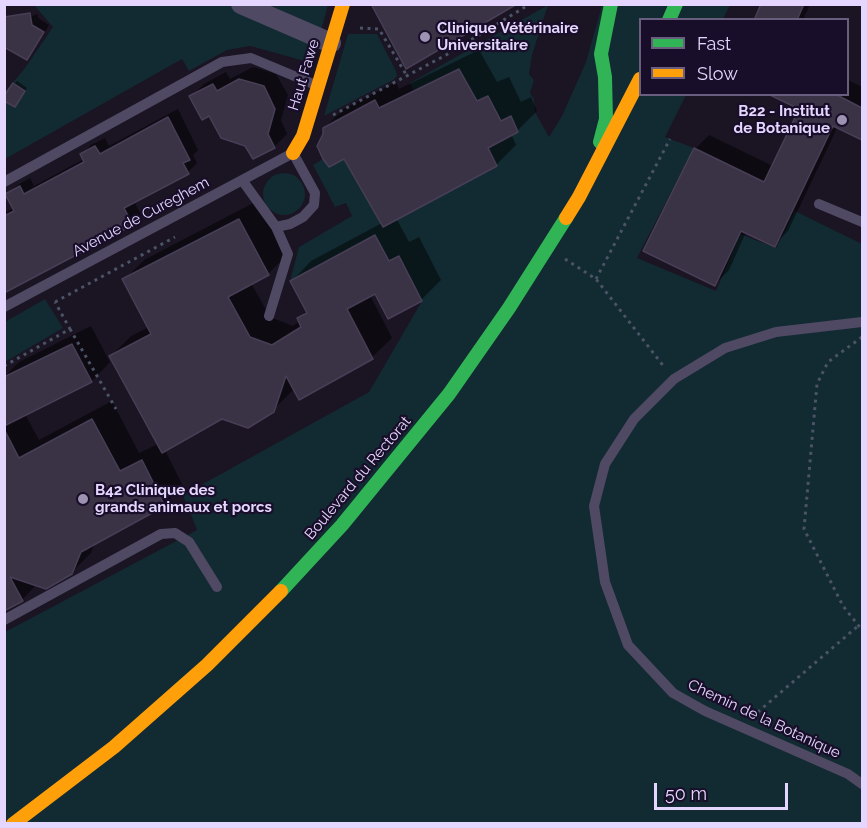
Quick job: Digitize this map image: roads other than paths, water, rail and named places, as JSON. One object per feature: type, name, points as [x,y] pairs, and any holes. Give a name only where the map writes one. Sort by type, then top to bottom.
[{"type":"main road","name":"Haut Fawe","points":[[293,153],[299,145],[307,123],[343,4]]},
{"type":"main road","points":[[579,197],[604,131],[605,77],[601,54],[611,4]]},
{"type":"main road","points":[[670,18],[676,4]]},
{"type":"main road","name":"Boulevard du Rectorat","points":[[13,824],[83,772],[207,665],[304,568],[364,498],[448,394],[530,277],[579,197],[639,81]]},
{"type":"street","points":[[241,4],[331,43]]},
{"type":"lane","points":[[4,182],[222,62],[251,58],[318,86]]},
{"type":"lane","points":[[276,227],[290,224],[303,217],[314,206],[315,193],[293,153]]},
{"type":"lane","name":"Avenue de Cureghem","points":[[4,307],[293,153]]},
{"type":"lane","points":[[242,180],[276,227],[288,254],[269,316]]},
{"type":"lane","points":[[819,204],[862,222]]},
{"type":"lane","name":"Chemin de la Botanique","points":[[862,322],[776,332],[724,348],[674,378],[634,419],[605,464],[594,506],[605,582],[628,645],[673,693],[705,711],[848,774],[862,784]]},
{"type":"lane","points":[[4,620],[161,534],[176,533],[189,542],[217,587]]},
{"type":"place","name":"Clinique Vétérinaire Universitaire","points":[[425,37]]},
{"type":"place","name":"B22 - Institut de Botanique","points":[[842,120]]},
{"type":"place","name":"B42 Clinique des grands animaux et porcs","points":[[83,499]]}]
